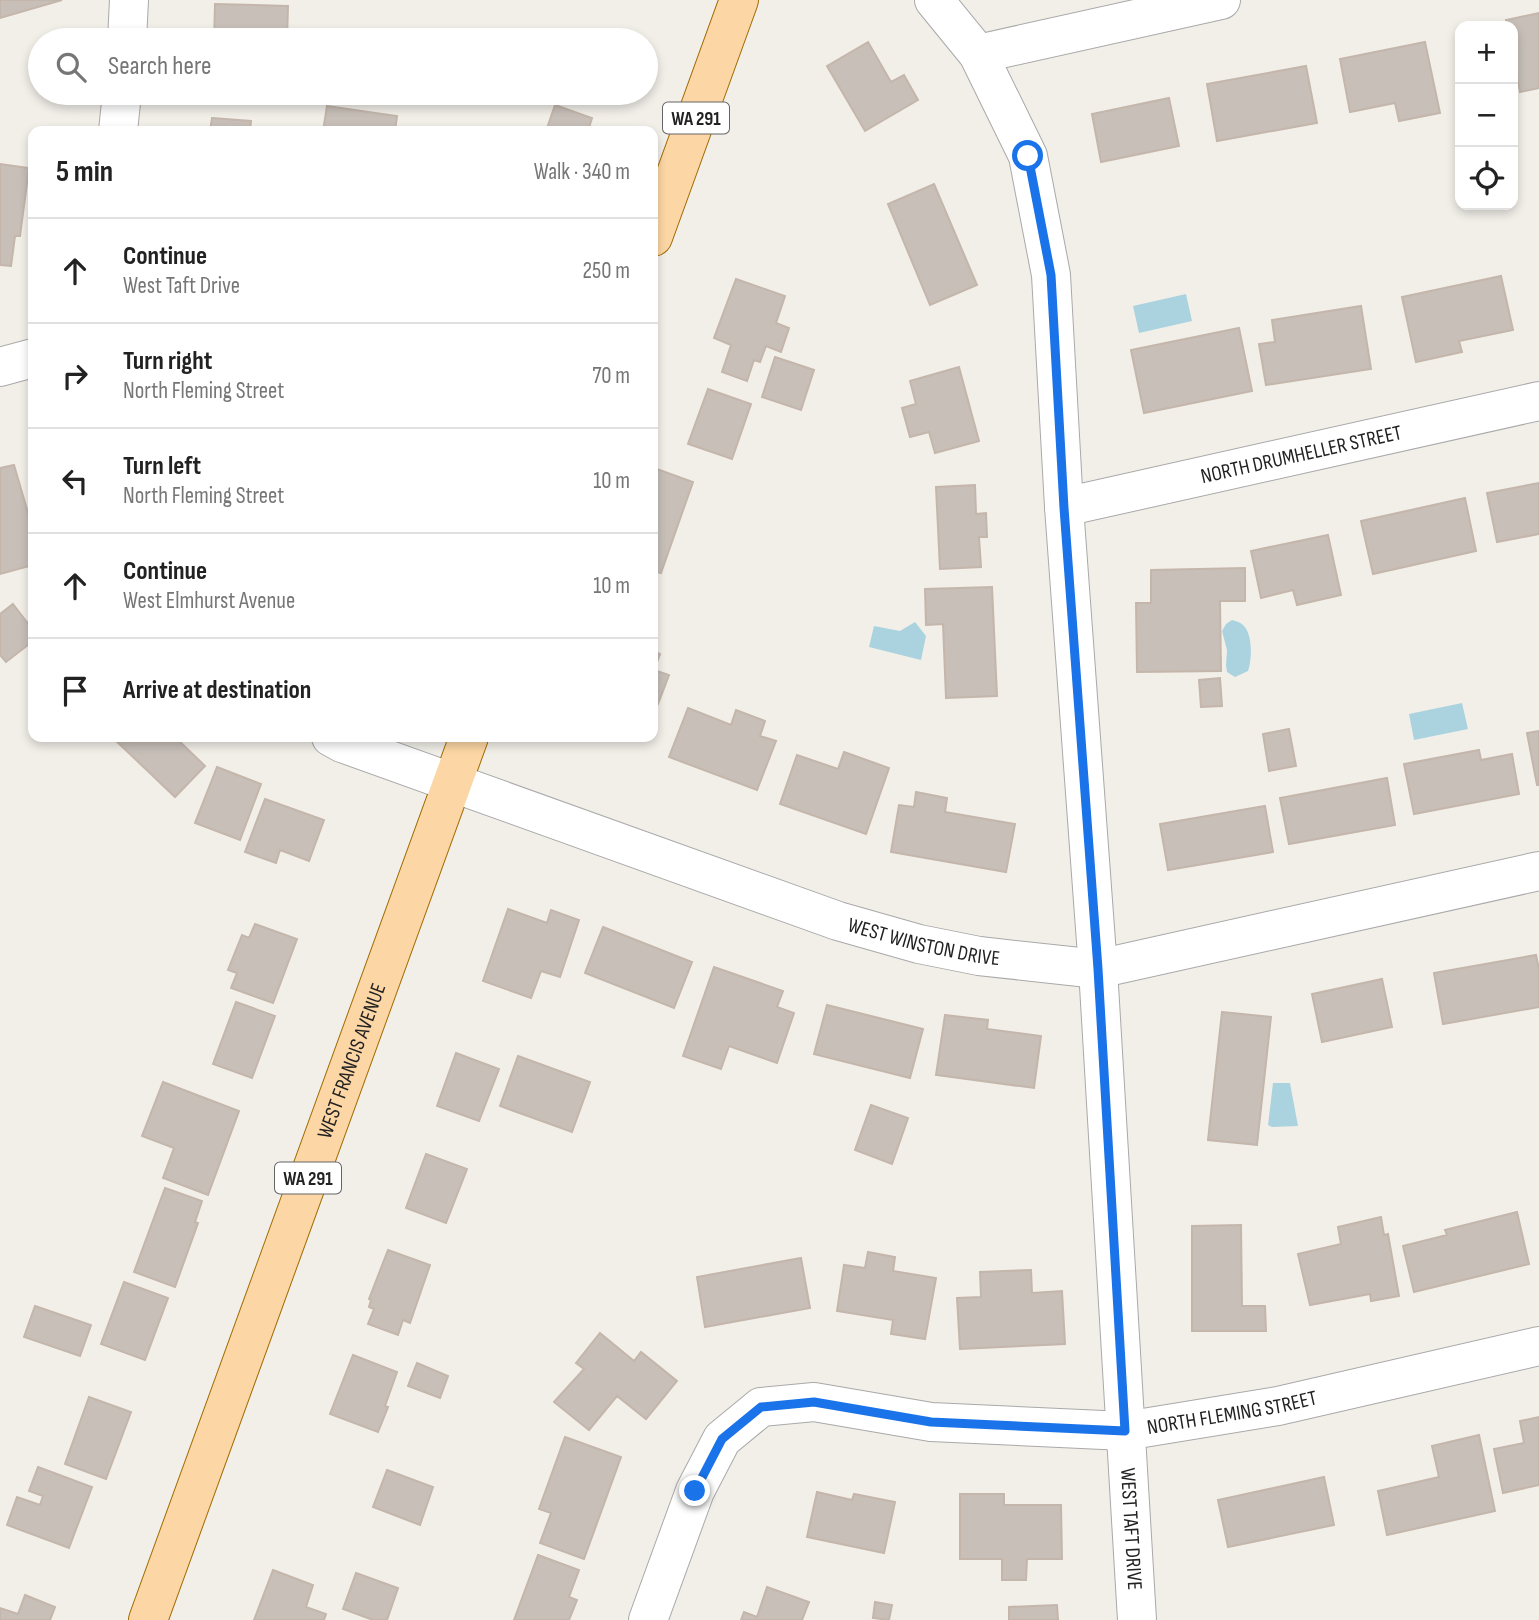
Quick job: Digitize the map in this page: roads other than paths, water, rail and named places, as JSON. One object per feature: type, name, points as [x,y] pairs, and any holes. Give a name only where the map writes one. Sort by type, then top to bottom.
[{"type":"main road","name":"WA 291","points":[[658,223],[739,0]]},
{"type":"main road","name":"WEST FRANCIS AVENUE","points":[[148,1620],[467,742]]},
{"type":"street","points":[[128,28],[129,0]]},
{"type":"street","name":"WEST TAFT DRIVE","points":[[934,0],[978,54],[1028,156],[1051,275],[1064,508],[1098,969],[1137,1620]]},
{"type":"street","points":[[978,54],[1221,0]]},
{"type":"street","points":[[119,126],[121,105]]},
{"type":"street","points":[[0,367],[28,359]]},
{"type":"street","name":"NORTH DRUMHELLER STREET","points":[[1064,508],[1539,401]]},
{"type":"street","name":"WEST WINSTON DRIVE","points":[[340,742],[849,924],[919,944],[979,956],[1098,969],[1539,871]]},
{"type":"street","name":"NORTH FLEMING STREET","points":[[648,1620],[695,1491],[722,1439],[761,1407],[814,1402],[931,1422],[1125,1431],[1278,1406],[1539,1346]]},
{"type":"water","points":[[1186,294],[1192,321],[1139,333],[1133,306]]},
{"type":"water","points":[[1232,620],[1246,629],[1251,647],[1248,671],[1235,677],[1227,672],[1227,650],[1222,631]]},
{"type":"water","points":[[915,622],[926,636],[921,660],[869,647],[874,626],[900,631]]},
{"type":"water","points":[[1462,703],[1468,729],[1414,740],[1409,714]]},
{"type":"water","points":[[1273,1083],[1290,1083],[1298,1126],[1268,1125]]}]
